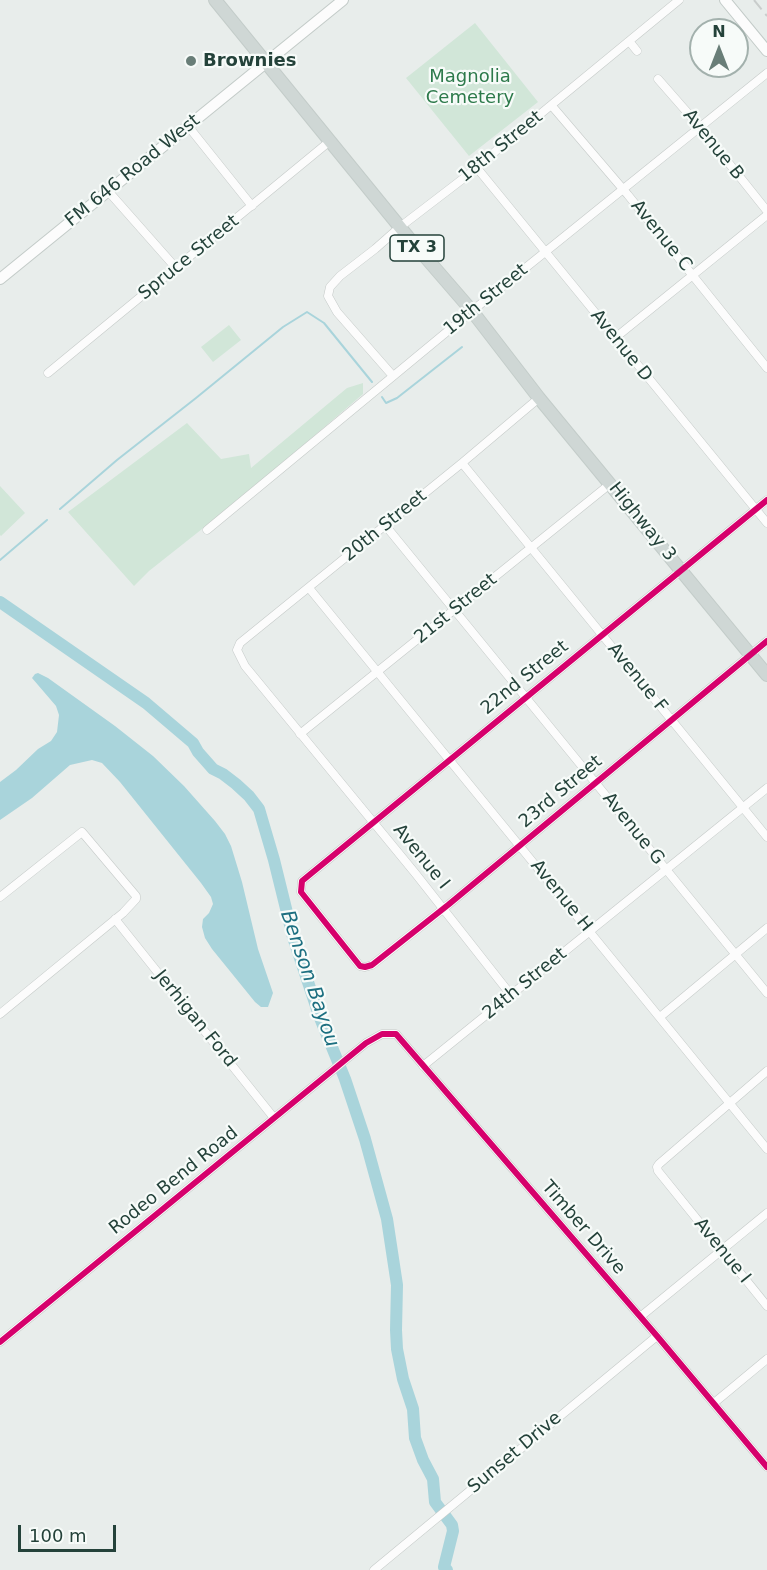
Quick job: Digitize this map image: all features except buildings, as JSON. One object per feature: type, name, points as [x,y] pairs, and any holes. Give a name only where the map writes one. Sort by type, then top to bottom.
[{"type":"main road","name":"TX 3","points":[[215,0],[400,227],[472,311],[539,398]]},
{"type":"main road","name":"FM 646 Road West","points":[[0,279],[343,0]]},
{"type":"main road","points":[[725,0],[767,51]]},
{"type":"main road","name":"Highway 3","points":[[539,398],[767,675]]},
{"type":"street","name":"18th Street","points":[[393,376],[337,312],[328,296],[330,287],[340,276],[477,168],[679,0]]},
{"type":"street","points":[[629,42],[637,51]]},
{"type":"street","name":"19th Street","points":[[207,530],[472,311],[767,73]]},
{"type":"street","name":"Avenue B","points":[[658,79],[700,127],[767,213]]},
{"type":"street","name":"Avenue C","points":[[552,106],[766,363]]},
{"type":"street","points":[[188,126],[252,206]]},
{"type":"street","name":"Spruce Street","points":[[48,373],[330,141]]},
{"type":"street","name":"Avenue D","points":[[477,168],[767,523]]},
{"type":"street","points":[[108,191],[176,268]]},
{"type":"street","points":[[615,339],[767,213]]},
{"type":"street","name":"20th Street","points":[[239,655],[237,650],[240,643],[539,398]]},
{"type":"street","name":"Avenue F","points":[[462,463],[767,837]]},
{"type":"street","name":"21st Street","points":[[300,734],[610,484]]},
{"type":"street","name":"22nd Street","points":[[372,965],[360,966],[300,892],[302,880],[767,500]]},
{"type":"street","name":"Avenue G","points":[[385,525],[767,993]]},
{"type":"street","name":"Avenue H","points":[[309,588],[767,1149]]},
{"type":"street","name":"23rd Street","points":[[372,965],[767,641]]},
{"type":"street","name":"Avenue I","points":[[239,655],[245,666],[511,995]]},
{"type":"street","name":"24th Street","points":[[423,1066],[767,788]]},
{"type":"street","points":[[0,897],[82,832],[136,896],[132,905],[0,1014]]},
{"type":"street","name":"Jerhigan Ford","points":[[115,919],[274,1118]]},
{"type":"street","points":[[660,1017],[767,928]]},
{"type":"street","name":"Timber Drive","points":[[366,1042],[382,1034],[396,1034],[714,1402],[767,1467]]},
{"type":"street","name":"Rodeo Bend Road","points":[[0,1342],[366,1042]]},
{"type":"street","points":[[730,1103],[767,1071]]},
{"type":"street","name":"Avenue I","points":[[730,1103],[657,1167],[658,1172],[767,1306]]},
{"type":"street","points":[[640,1317],[767,1213]]},
{"type":"street","name":"Sunset Drive","points":[[374,1570],[657,1336]]},
{"type":"street","points":[[714,1402],[767,1359]]},
{"type":"green space","name":"Magnolia Cemetery","points":[[475,23],[538,102],[469,156],[406,78]]},
{"type":"green space","points":[[229,325],[241,340],[213,362],[201,347]]},
{"type":"green space","points":[[363,383],[363,394],[245,495],[149,571],[134,586],[68,512],[187,423],[221,459],[249,454],[251,468],[347,388]]},
{"type":"green space","points":[[0,486],[25,513],[1,536],[0,535]]},
{"type":"water","points":[[38,673],[115,726],[153,756],[184,786],[225,834],[242,882],[258,949],[273,993],[268,1007],[261,1007],[255,1002],[205,938],[202,927],[203,919],[213,904],[211,897],[120,782],[102,763],[92,760],[70,765],[32,798],[0,820],[0,782],[38,749],[51,741],[57,732],[59,715],[56,706],[32,678]]},
{"type":"waterway","points":[[60,509],[117,460],[283,327],[307,312],[324,323],[372,382]]},
{"type":"waterway","points":[[382,397],[386,403],[397,398],[462,347]]},
{"type":"waterway","points":[[0,560],[47,520]]},
{"type":"waterway","name":"Benson Bayou","points":[[0,602],[146,703],[193,743],[213,769],[236,784],[259,809],[293,937],[320,1018],[345,1079],[365,1139],[387,1219],[397,1285],[397,1349],[403,1379],[413,1409],[415,1438],[433,1479],[435,1502],[452,1525],[453,1531],[444,1567],[447,1570]]},
{"type":"railway","points":[[754,0],[767,16]]},
{"type":"cycle path","points":[[767,500],[302,881],[301,892],[360,966],[372,965],[448,905],[767,641]]},
{"type":"cycle path","points":[[0,1342],[366,1043],[382,1034],[396,1034],[767,1467]]},
{"type":"place","name":"Brownies","points":[[191,61]]}]
